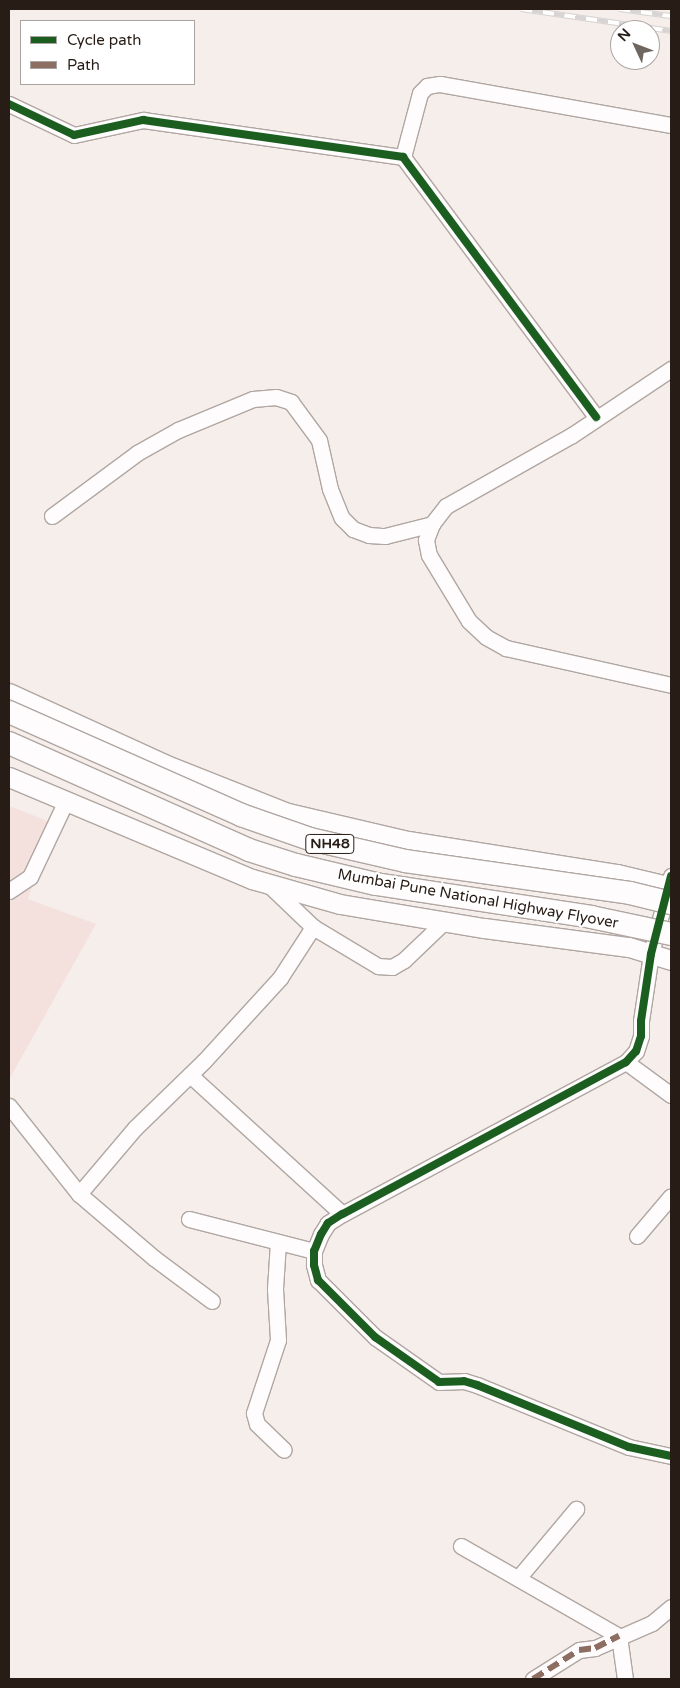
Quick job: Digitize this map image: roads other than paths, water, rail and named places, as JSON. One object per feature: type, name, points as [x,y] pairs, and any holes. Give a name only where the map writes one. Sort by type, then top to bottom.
[{"type":"highway","name":"Mumbai Pune National Highway Flyover","points":[[9,712],[242,815],[310,839],[405,862],[630,893],[671,888]]},
{"type":"highway","name":"Mumbai Pune National Highway Flyover","points":[[9,743],[249,850],[296,865],[376,884],[591,917],[671,934]]},
{"type":"main road","points":[[9,693],[164,764],[288,813],[408,841],[617,874],[671,888]]},
{"type":"main road","points":[[9,777],[267,883],[340,904],[629,947],[671,960]]},
{"type":"street","points":[[403,157],[420,93],[427,86],[440,84],[671,125]]},
{"type":"street","points":[[9,104],[74,135],[143,120],[403,157],[596,417]]},
{"type":"street","points":[[671,369],[596,417],[572,435],[446,506],[432,524],[426,540],[428,555],[469,621],[486,637],[506,648],[671,685]]},
{"type":"street","points":[[52,516],[137,453],[178,430],[253,399],[276,397],[291,402],[319,440],[330,490],[342,518],[353,529],[370,535],[385,536],[432,524]]},
{"type":"street","points":[[9,891],[30,877],[66,801]]},
{"type":"street","points":[[267,883],[313,927],[367,961],[392,967],[404,960],[445,921]]},
{"type":"street","points":[[671,888],[651,954],[640,1021],[641,1036],[636,1051],[626,1062],[420,1174],[342,1214],[328,1223],[314,1251],[318,1280],[375,1337],[439,1382],[464,1381],[477,1385],[629,1446],[671,1456]]},
{"type":"street","points":[[78,1194],[135,1128],[190,1075],[280,978],[313,927]]},
{"type":"street","points":[[626,1062],[671,1095]]},
{"type":"street","points":[[190,1075],[342,1214]]},
{"type":"street","points":[[9,1106],[78,1194],[154,1258],[212,1301]]},
{"type":"street","points":[[637,1236],[671,1196]]},
{"type":"street","points":[[189,1219],[314,1251]]},
{"type":"street","points":[[278,1242],[275,1289],[278,1340],[254,1413],[257,1424],[284,1450]]},
{"type":"street","points":[[519,1577],[576,1509]]},
{"type":"street","points":[[461,1546],[519,1577],[619,1636]]},
{"type":"street","points":[[533,1679],[579,1650],[594,1648],[652,1623],[671,1607]]},
{"type":"street","points":[[619,1636],[625,1679]]},
{"type":"railway","points":[[521,9],[671,31]]},
{"type":"railway","points":[[619,9],[671,16]]}]
